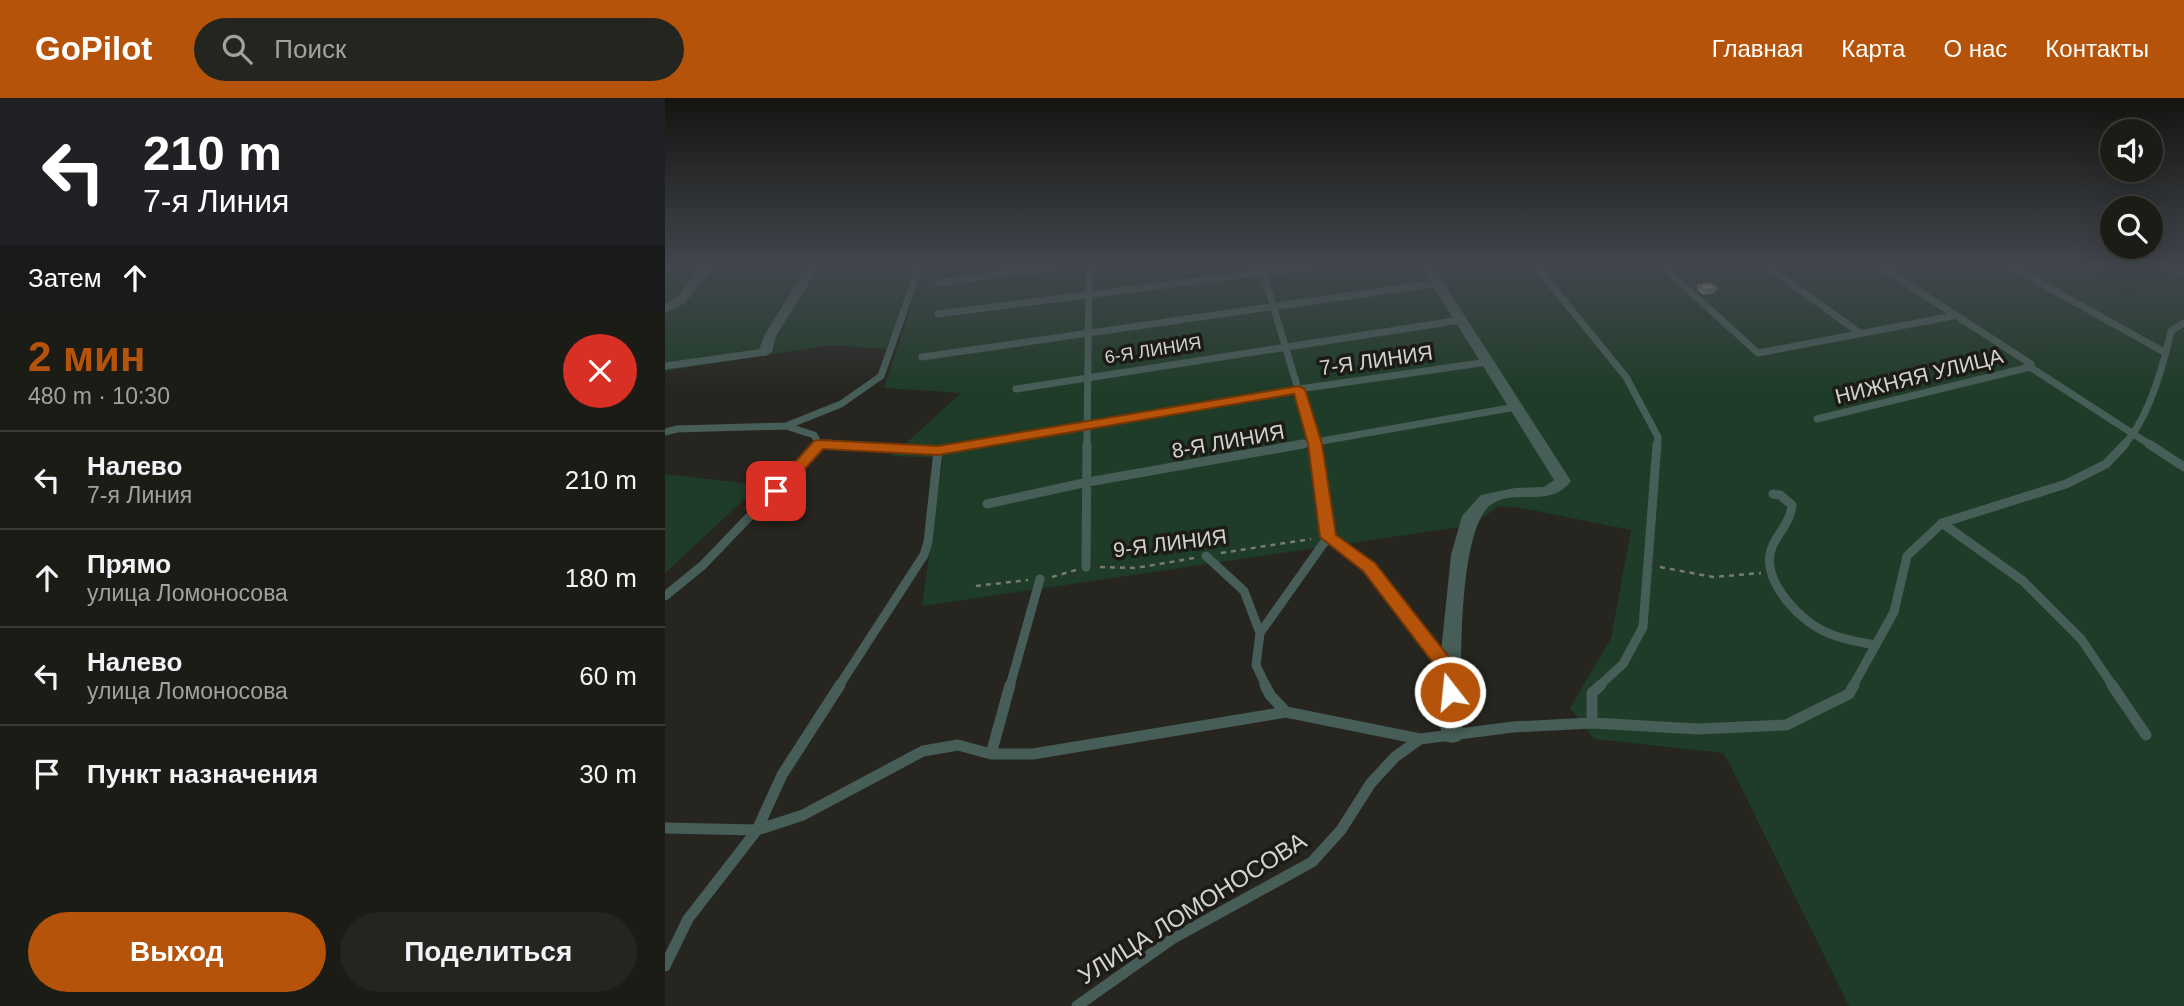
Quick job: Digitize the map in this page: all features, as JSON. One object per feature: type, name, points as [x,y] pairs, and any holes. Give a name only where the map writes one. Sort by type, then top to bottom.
[{"type":"street","points":[[765,352],[770,336],[788,307]]},
{"type":"street","points":[[1453,307],[1563,481],[1548,492],[1515,493],[1487,499],[1470,516],[1460,555],[1449,671],[1453,734]]},
{"type":"lane","points":[[786,426],[841,404],[881,376],[905,307]]},
{"type":"lane","points":[[938,314],[991,307]]},
{"type":"lane","points":[[1086,566],[1089,307]]},
{"type":"lane","points":[[922,357],[1271,307]]},
{"type":"lane","points":[[1260,633],[1328,537],[1315,444],[1273,307]]},
{"type":"lane","points":[[1569,307],[1626,377],[1658,438],[1643,627],[1623,664],[1592,693],[1592,723]]},
{"type":"lane","points":[[1708,307],[1758,353],[1953,316]]},
{"type":"lane","points":[[1824,307],[1861,334]]},
{"type":"lane","points":[[1940,307],[2184,467]]},
{"type":"lane","points":[[1942,307],[2031,364],[2032,369]]},
{"type":"lane","points":[[2084,307],[2166,353]]},
{"type":"lane","name":"6-Я ЛИНИЯ","points":[[1016,388],[1461,320]]},
{"type":"lane","points":[[1942,523],[2066,484],[2106,464],[2133,436],[2163,369],[2171,331],[2184,323]]},
{"type":"lane","points":[[665,366],[765,352]]},
{"type":"lane","name":"7-Я ЛИНИЯ","points":[[938,451],[1299,389],[1488,362]]},
{"type":"lane","points":[[1820,421],[2032,369]]},
{"type":"lane","name":"8-Я ЛИНИЯ","points":[[987,504],[1088,482],[1516,407]]},
{"type":"lane","points":[[665,432],[677,429],[786,426],[814,435],[819,444]]},
{"type":"lane","points":[[665,596],[703,565],[819,444],[938,451],[932,516],[924,555],[782,775],[757,830],[688,919],[665,966]]},
{"type":"lane","points":[[1773,494],[1780,495],[1792,505],[1791,520],[1771,549],[1768,567],[1793,606],[1822,631],[1876,645]]},
{"type":"lane","points":[[1942,523],[2023,581],[2081,639],[2146,735]]},
{"type":"lane","name":"УЛИЦА ЛОМОНОСОВА","points":[[1077,1006],[1172,939],[1312,862],[1341,830],[1371,783],[1395,757],[1420,739],[1513,727],[1592,723],[1698,729],[1786,725],[1849,694],[1894,612],[1907,556],[1942,523]]},
{"type":"lane","points":[[1328,537],[1369,567],[1449,671]]},
{"type":"lane","points":[[1206,556],[1244,591],[1260,633],[1256,665],[1271,695],[1286,712]]},
{"type":"lane","points":[[991,754],[1040,579]]},
{"type":"lane","points":[[665,828],[757,830],[803,815],[923,751],[958,745],[991,754],[1033,754],[1286,712],[1420,739]]},
{"type":"path","name":"9-Я ЛИНИЯ","points":[[976,586],[1059,576],[1086,566],[1136,568],[1328,537]]},
{"type":"path","points":[[1648,565],[1713,577],[1771,572]]},
{"type":"green space","points":[[665,307],[909,307],[894,350],[832,345],[665,371]]},
{"type":"green space","points":[[911,307],[2184,307],[2184,1006],[1849,1006],[1724,753],[1594,739],[1570,708],[1611,638],[1631,530],[1499,506],[1473,525],[922,606],[943,458],[892,456],[961,393],[884,388]]},
{"type":"green space","points":[[665,474],[760,485],[665,573]]},
{"type":"route","points":[[776,491],[819,444],[938,451],[1299,389],[1315,444],[1328,537],[1369,567],[1449,671],[1450,692]]}]
